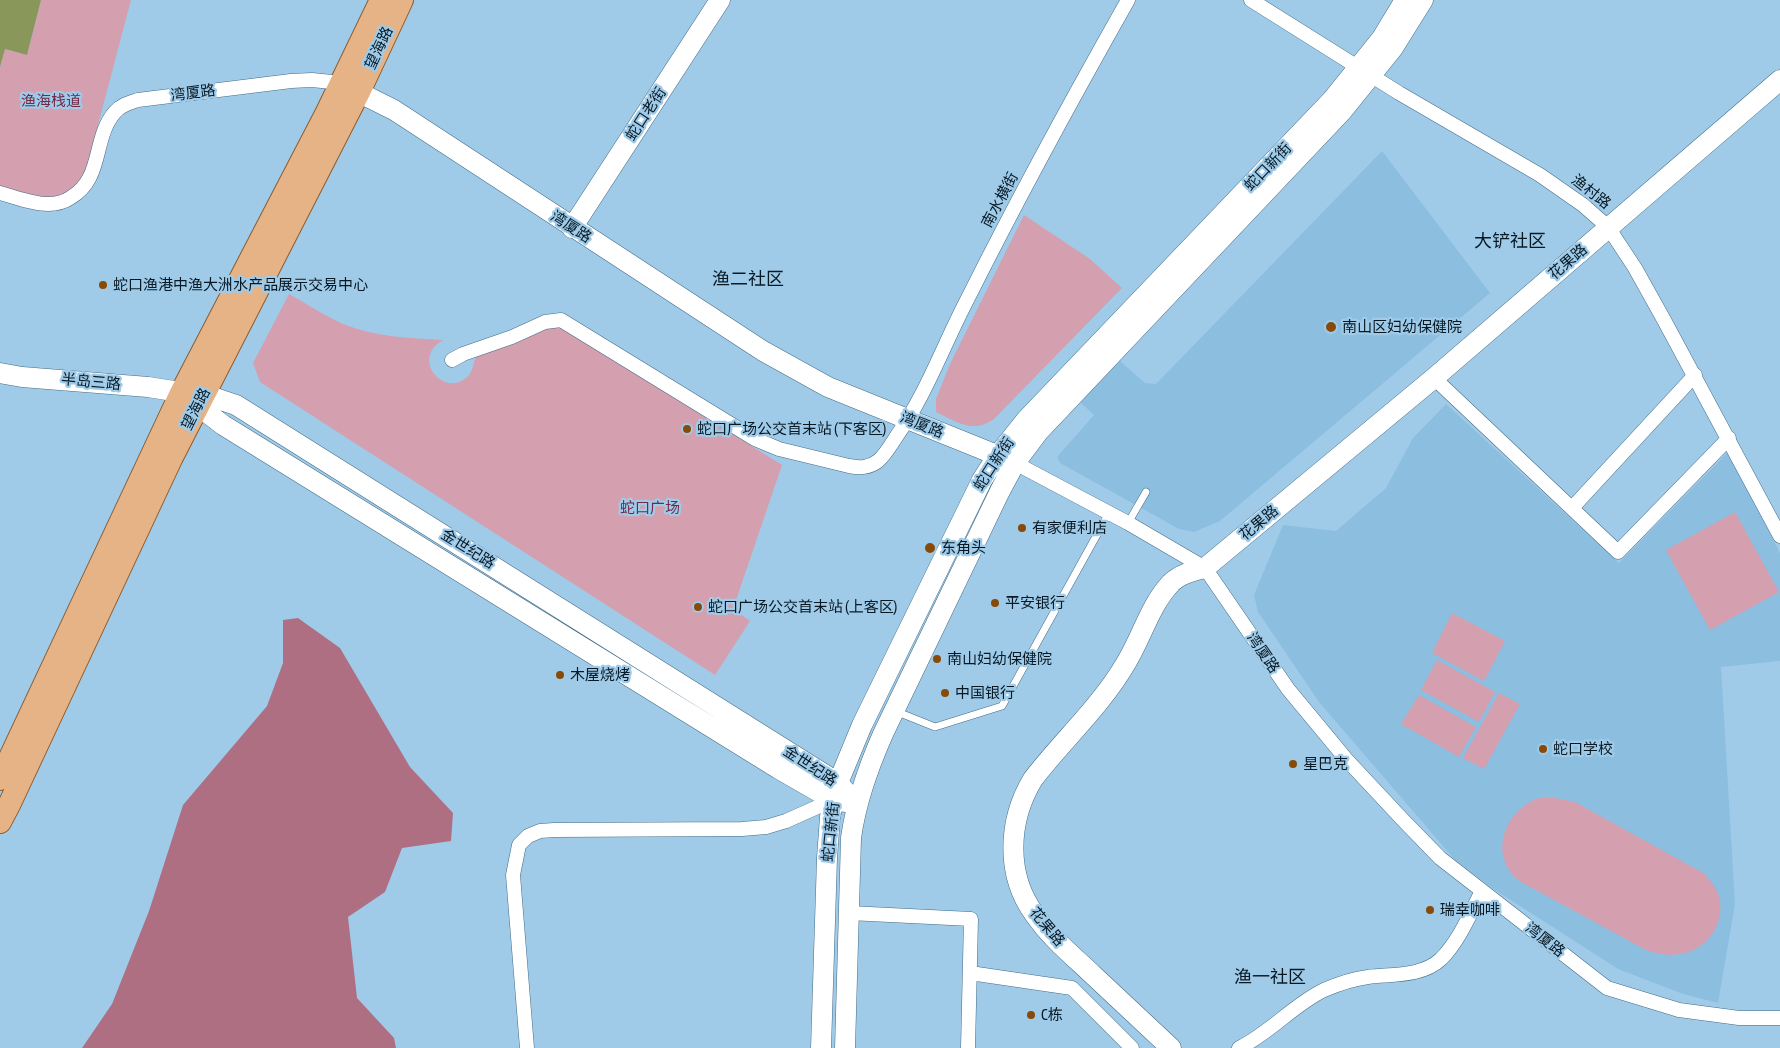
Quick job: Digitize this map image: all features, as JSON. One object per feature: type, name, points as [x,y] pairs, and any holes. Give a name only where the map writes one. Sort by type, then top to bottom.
[{"type":"main road","name":"望海路","points":[[350,88],[381,0]]},
{"type":"main road","name":"望海路","points":[[0,779],[350,88],[402,0]]},
{"type":"main road","name":"望海路","points":[[0,822],[10,805],[194,398]]},
{"type":"street","name":"蛇口老街","points":[[572,228],[720,0]]},
{"type":"street","name":"南水横街","points":[[452,360],[545,322],[561,320],[754,439],[779,448],[849,466],[860,468],[870,466],[877,462],[908,420],[920,399],[965,302],[1010,214],[1128,0]]},
{"type":"street","name":"渔村路","points":[[1251,0],[1364,71],[1540,175],[1582,204],[1608,227],[1635,268],[1695,375],[1780,536]]},
{"type":"street","name":"蛇口新街","points":[[821,1048],[827,858],[836,791],[860,730],[982,480],[1039,430],[1343,110],[1405,0]]},
{"type":"street","name":"蛇口新街","points":[[1364,71],[1393,48],[1422,0]]},
{"type":"street","name":"湾厦路","points":[[0,193],[36,203],[50,204],[64,201],[76,195],[86,186],[92,174],[110,119],[125,104],[291,81],[312,80],[350,88],[394,110],[572,228],[795,370],[908,420],[1007,459],[1128,523],[1205,568],[1288,689],[1346,759],[1403,820],[1440,858],[1607,988],[1679,1010],[1739,1018],[1780,1018]]},
{"type":"street","name":"花果路","points":[[1171,1048],[1060,944],[1034,914],[1024,898],[1014,863],[1014,826],[1025,792],[1033,779],[1113,684],[1127,663],[1163,593],[1172,582],[1184,574],[1205,568],[1434,378],[1780,80]]},
{"type":"street","name":"半岛三路","points":[[0,374],[134,386],[194,398]]},
{"type":"street","points":[[1572,508],[1695,375]]},
{"type":"street","points":[[1434,378],[1618,552],[1729,438]]},
{"type":"street","name":"金世纪路","points":[[194,398],[224,400],[246,410],[360,481],[857,805]]},
{"type":"street","name":"金世纪路","points":[[194,398],[223,425],[763,759],[836,791]]},
{"type":"street","name":"蛇口新街","points":[[845,1048],[851,838],[857,805],[869,766],[894,711],[1000,491],[1007,459]]},
{"type":"street","points":[[353,505],[342,488],[347,482],[360,481]]},
{"type":"street","points":[[527,1048],[513,875],[519,845],[528,836],[540,831],[554,830],[742,829],[766,827],[786,821],[836,791]]},
{"type":"street","points":[[1239,1048],[1266,1032],[1303,1003],[1344,982],[1366,977],[1412,973],[1429,968],[1440,960],[1451,947],[1482,891]]},
{"type":"street","points":[[849,913],[971,919],[968,1048]]},
{"type":"street","points":[[970,973],[1072,988],[1132,1048]]},
{"type":"lane","points":[[1128,523],[1146,492]]},
{"type":"lane","points":[[894,711],[935,728],[1002,706],[1109,513]]},
{"type":"shaded area","points":[[0,0],[41,0],[27,55],[5,49],[0,67]]},
{"type":"shaded area","name":"南山区妇幼保健院","points":[[1382,151],[1490,293],[1220,521],[1194,532],[1179,529],[1060,463],[1057,457],[1094,415],[1080,402],[1120,361],[1145,383],[1156,384]]},
{"type":"shaded area","name":"蛇口学校","points":[[1446,404],[1619,563],[1728,452],[1780,553],[1780,661],[1721,667],[1735,904],[1718,1003],[1683,994],[1618,969],[1492,888],[1455,860],[1319,702],[1258,612],[1254,595],[1283,525],[1336,531],[1386,488],[1413,438]]},
{"type":"shaded area","points":[[298,618],[340,648],[410,767],[453,813],[451,841],[402,848],[385,892],[348,917],[357,998],[394,1038],[396,1048],[82,1048],[112,1004],[149,911],[183,805],[267,706],[283,663],[283,620]]},
{"type":"green space","name":"渔海栈道","points":[[41,0],[131,0],[84,178],[66,194],[55,197],[34,196],[0,186],[0,67],[5,49],[27,55]]},
{"type":"green space","points":[[1024,215],[1090,259],[1122,288],[994,419],[979,426],[958,423],[936,412],[936,399],[950,364]]},
{"type":"green space","name":"蛇口广场","points":[[289,294],[343,324],[367,332],[443,340],[433,348],[429,357],[430,366],[442,380],[450,383],[460,382],[469,375],[476,357],[481,354],[549,325],[561,327],[782,465],[733,609],[750,621],[715,675],[260,382],[253,363]]},
{"type":"green space","points":[[1735,512],[1779,592],[1710,630],[1666,550]]},
{"type":"green space","points":[[1452,613],[1505,641],[1484,681],[1432,653]]},
{"type":"green space","points":[[1437,660],[1495,692],[1479,722],[1421,690]]},
{"type":"green space","points":[[1499,693],[1520,704],[1484,769],[1463,758]]},
{"type":"green space","points":[[1419,695],[1476,727],[1459,757],[1401,724]]},
{"type":"green space","points":[[1555,798],[1575,802],[1705,874],[1717,890],[1720,911],[1716,927],[1703,944],[1686,953],[1666,955],[1646,950],[1521,882],[1511,872],[1502,850],[1507,826],[1514,815],[1536,799]]},
{"type":"place","name":"蛇口渔港中渔大洲水产品展示交易中心","points":[[103,285]]},
{"type":"place","name":"南山区妇幼保健院","points":[[1331,327]]},
{"type":"place","name":"蛇口广场公交首末站 (下客区)","points":[[687,429]]},
{"type":"place","name":"有家便利店","points":[[1022,528]]},
{"type":"place","name":"东角头","points":[[930,548]]},
{"type":"place","name":"平安银行","points":[[995,603]]},
{"type":"place","name":"蛇口广场公交首末站 (上客区)","points":[[698,607]]},
{"type":"place","name":"南山妇幼保健院","points":[[937,659]]},
{"type":"place","name":"木屋烧烤","points":[[560,675]]},
{"type":"place","name":"中国银行","points":[[945,693]]},
{"type":"place","name":"蛇口学校","points":[[1543,749]]},
{"type":"place","name":"星巴克","points":[[1293,764]]},
{"type":"place","name":"瑞幸咖啡","points":[[1430,910]]},
{"type":"place","name":"C栋","points":[[1031,1015]]},
{"type":"district","name":"大铲社区","points":[[1510,241]]},
{"type":"district","name":"渔二社区","points":[[748,279]]},
{"type":"district","name":"渔一社区","points":[[1270,977]]}]
